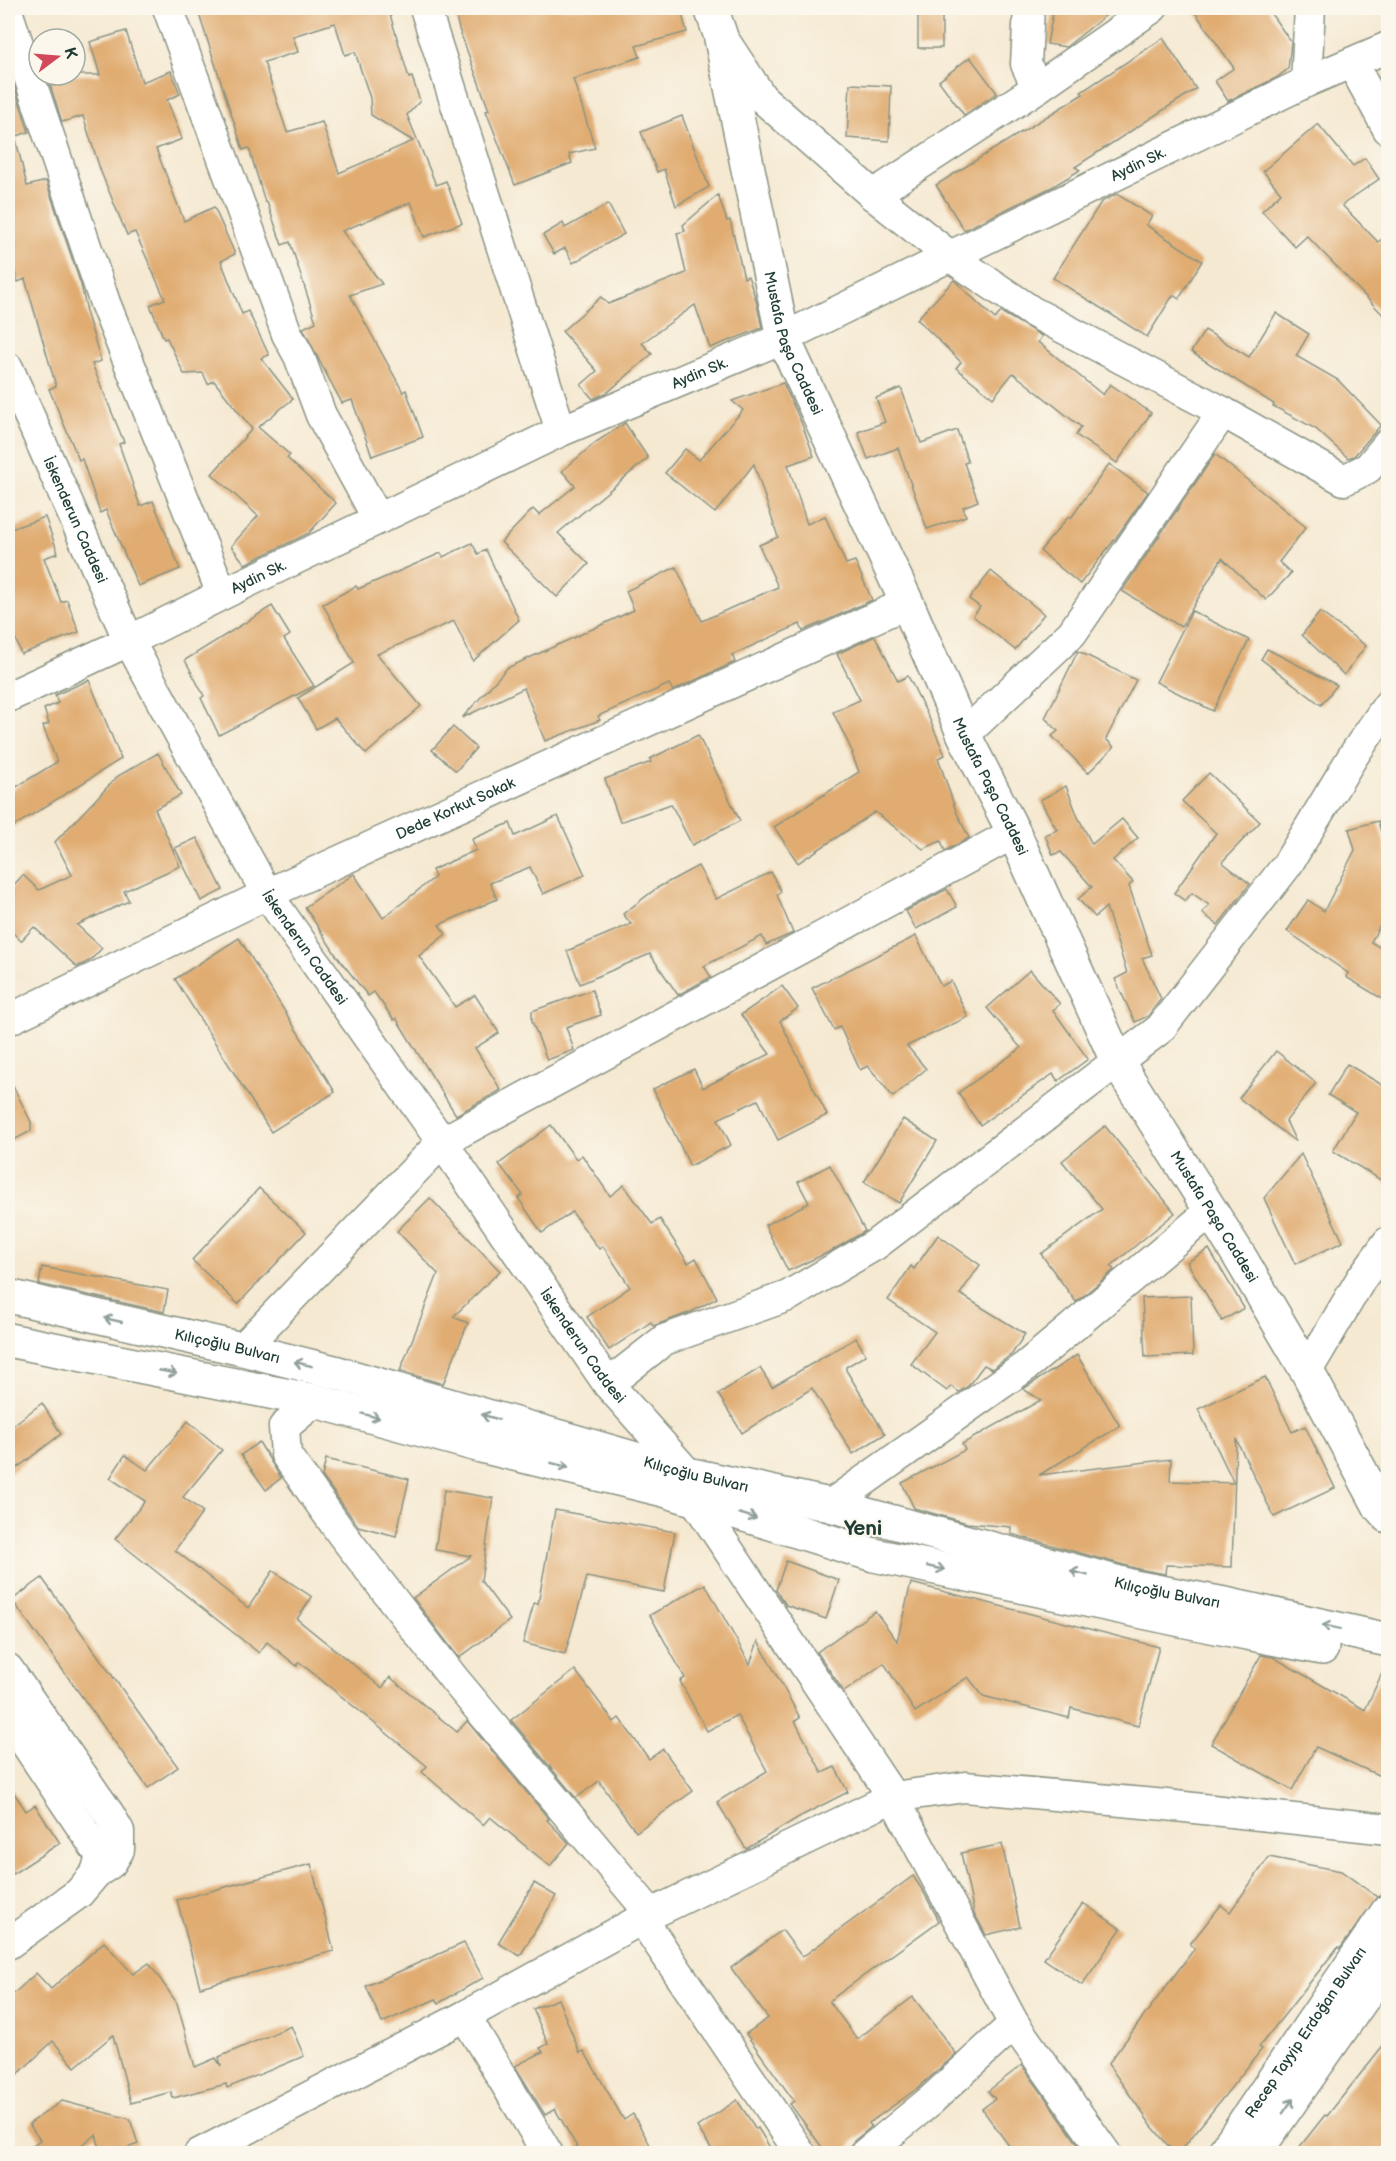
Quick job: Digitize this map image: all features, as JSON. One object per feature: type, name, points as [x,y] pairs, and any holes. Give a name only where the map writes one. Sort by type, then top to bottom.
[{"type":"street","points":[[168,8],[287,334],[300,356],[321,415],[378,519]]},
{"type":"street","points":[[425,8],[561,431]]},
{"type":"street","points":[[1029,8],[1026,64],[1037,88]]},
{"type":"street","points":[[873,195],[1037,88],[1152,8]]},
{"type":"street","points":[[1306,82],[1310,8]]},
{"type":"street","points":[[8,15],[105,303],[222,594]]},
{"type":"street","points":[[716,21],[762,98],[873,195],[951,257],[1031,311],[1223,412],[1344,480],[1368,468],[1389,444]]},
{"type":"street","name":"Mustafa Paşa Caddesi","points":[[716,21],[783,338],[907,603],[964,735],[1014,833],[1118,1063],[1212,1210],[1307,1371],[1380,1507],[1389,1516]]},
{"type":"street","name":"Aydin Sk.","points":[[8,697],[129,641],[561,431],[783,338],[1306,82],[1389,47]]},
{"type":"street","points":[[1352,63],[1389,129]]},
{"type":"street","name":"İskenderun Caddesi","points":[[8,368],[129,641],[267,894],[442,1142],[608,1384],[691,1487],[892,1797],[1014,2024],[1106,2154]]},
{"type":"street","points":[[964,735],[1072,633],[1223,412]]},
{"type":"street","name":"Dede Korkut Sokak","points":[[8,1020],[267,894],[907,603]]},
{"type":"street","points":[[608,1384],[663,1340],[788,1296],[875,1245],[1160,1029],[1287,865],[1353,756],[1389,705]]},
{"type":"street","points":[[242,1349],[442,1142],[1014,833]]},
{"type":"street","points":[[830,1505],[1026,1366],[1212,1210]]},
{"type":"street","points":[[1307,1371],[1361,1279],[1389,1242]]},
{"type":"street","name":"Kılıçoğlu Bulvarı","points":[[8,1296],[338,1373],[691,1487],[874,1555],[1389,1661]]},
{"type":"street","name":"Kılıçoğlu Bulvarı","points":[[8,1340],[315,1401],[481,1446],[664,1490],[691,1487],[830,1505],[1134,1587],[1230,1605],[1389,1640]]},
{"type":"street","points":[[315,1401],[284,1427],[286,1455],[342,1534],[454,1679],[646,1916],[801,2154]]},
{"type":"street","points":[[8,1669],[119,1832],[119,1850],[111,1863],[96,1873],[79,1893],[8,1944]]},
{"type":"street","points":[[8,1718],[101,1856],[96,1873]]},
{"type":"street","points":[[199,2154],[247,2142],[465,2016],[646,1916],[892,1797],[965,1787],[1166,1805],[1389,1829]]},
{"type":"street","name":"Recep Tayyip Erdoğan Bulvarı","points":[[1223,2154],[1389,1911]]},
{"type":"street","name":"Recep Tayyip Erdoğan Bulvarı","points":[[1254,2154],[1389,1962]]},
{"type":"street","points":[[465,2016],[548,2154]]},
{"type":"street","points":[[865,2154],[930,2101],[1014,2024]]},
{"type":"building","points":[[197,8],[388,8],[409,78],[412,77],[420,101],[407,115],[436,185],[446,181],[462,223],[424,237],[411,202],[342,231],[382,284],[350,295],[403,392],[406,390],[423,437],[372,456],[352,400],[342,403],[303,328],[316,322],[290,242],[282,245],[267,202],[265,202],[249,148],[243,150]],"holes":[[[335,23],[345,55],[355,52],[370,98],[371,115],[413,141],[339,173],[322,122],[287,132],[264,62],[298,52],[293,36]]]},
{"type":"building","points":[[454,8],[680,8],[687,32],[636,46],[640,57],[573,79],[595,148],[569,154],[572,163],[515,185],[486,111],[489,110],[459,29]]},
{"type":"building","points":[[918,8],[942,8],[942,48],[918,48]]},
{"type":"building","points":[[1054,8],[1115,8],[1066,47],[1047,44]]},
{"type":"building","points":[[1192,8],[1267,8],[1291,42],[1288,69],[1276,78],[1228,101],[1215,81],[1234,68]]},
{"type":"building","points":[[126,31],[142,82],[171,71],[180,94],[167,100],[182,139],[156,149],[184,221],[214,207],[235,254],[221,261],[242,314],[248,311],[269,355],[261,358],[293,399],[258,427],[290,455],[287,458],[336,503],[309,533],[245,564],[231,546],[258,516],[212,474],[252,429],[214,381],[208,384],[203,373],[184,374],[167,338],[164,339],[150,305],[165,299],[135,232],[127,235],[101,172],[83,116],[62,122],[51,87],[87,87],[87,75],[100,75],[90,42]]},
{"type":"building","points":[[1163,38],[1196,89],[1075,167],[1080,170],[1052,187],[964,230],[936,185],[1083,94],[1081,92]]},
{"type":"building","points":[[970,57],[997,93],[964,115],[939,81]]},
{"type":"building","points":[[850,84],[891,86],[889,141],[847,138]]},
{"type":"building","points":[[14,85],[29,132],[8,139],[8,87]]},
{"type":"building","points":[[682,116],[709,187],[676,206],[664,169],[657,172],[641,132]]},
{"type":"building","points":[[1318,124],[1353,166],[1365,158],[1379,179],[1342,205],[1378,242],[1389,234],[1389,321],[1307,236],[1295,247],[1262,211],[1281,193],[1263,171]]},
{"type":"building","points":[[16,140],[27,186],[46,181],[81,285],[85,308],[101,361],[92,364],[124,442],[119,444],[140,506],[153,501],[180,569],[138,586],[106,510],[100,513],[82,459],[79,460],[49,389],[56,386],[25,279],[18,282],[8,253],[16,248],[8,219],[8,141]]},
{"type":"building","points":[[1117,194],[1152,216],[1146,225],[1202,261],[1179,299],[1173,295],[1147,337],[1053,278],[1101,202]]},
{"type":"building","points":[[718,195],[727,221],[730,220],[744,278],[748,276],[762,328],[710,348],[695,305],[642,343],[652,354],[608,392],[593,399],[581,385],[597,371],[562,331],[601,297],[608,304],[686,273],[677,233],[685,231],[683,225]]},
{"type":"building","points":[[608,204],[624,234],[573,263],[565,248],[554,254],[543,235],[563,223],[565,228]]},
{"type":"building","points":[[954,280],[995,319],[1001,312],[1042,336],[1038,342],[1103,395],[1110,384],[1151,413],[1117,463],[1076,435],[1081,427],[1013,373],[993,398],[956,368],[961,362],[917,319]]},
{"type":"building","points":[[1276,313],[1309,334],[1296,356],[1338,380],[1381,425],[1354,456],[1348,458],[1316,429],[1273,406],[1274,404],[1191,352],[1205,330],[1249,357]]},
{"type":"building","points":[[783,383],[814,456],[788,465],[807,524],[825,516],[846,564],[855,561],[872,600],[803,631],[800,624],[732,655],[735,662],[673,691],[669,684],[598,716],[600,720],[545,741],[524,688],[462,718],[507,668],[634,610],[626,591],[676,567],[702,621],[778,587],[759,545],[778,537],[754,464],[715,513],[665,473],[685,449],[699,460],[743,410],[732,401]]},
{"type":"building","points":[[901,388],[921,443],[957,430],[968,462],[964,463],[978,501],[963,507],[966,516],[927,529],[898,448],[868,459],[858,432],[885,422],[876,398]]},
{"type":"building","points":[[625,423],[648,458],[558,533],[589,564],[557,597],[501,542],[533,509],[539,515],[575,486],[562,471],[596,442]]},
{"type":"building","points":[[1215,454],[1306,527],[1279,562],[1291,573],[1266,600],[1222,558],[1181,627],[1122,591]]},
{"type":"building","points":[[1109,464],[1148,492],[1080,584],[1040,551],[1069,516],[1071,518]]},
{"type":"building","points":[[45,517],[58,553],[44,558],[61,602],[67,600],[79,632],[21,654],[8,618],[8,530]]},
{"type":"building","points":[[472,543],[478,554],[486,550],[519,620],[473,661],[454,621],[377,654],[421,706],[366,754],[335,718],[316,729],[298,698],[354,663],[323,604],[356,586],[358,589],[441,553],[443,557]]},
{"type":"building","points":[[991,571],[1044,614],[1015,650],[973,616],[980,607],[969,599]]},
{"type":"building","points":[[272,606],[290,635],[284,639],[314,686],[219,735],[201,698],[204,696],[185,660]]},
{"type":"building","points":[[1192,611],[1249,640],[1213,711],[1156,682]]},
{"type":"building","points":[[1320,612],[1366,646],[1344,675],[1302,635]]},
{"type":"building","points":[[875,636],[898,681],[908,676],[930,720],[945,755],[938,758],[956,811],[969,838],[945,851],[941,841],[923,849],[875,812],[798,863],[774,827],[859,772],[853,753],[833,712],[860,700],[837,654]]},
{"type":"building","points":[[1267,649],[1337,685],[1321,705],[1261,659]]},
{"type":"building","points":[[1078,651],[1136,680],[1106,739],[1114,747],[1088,773],[1052,736],[1058,731],[1045,718]]},
{"type":"building","points":[[89,680],[121,759],[8,830],[8,792],[57,762],[43,726],[49,724],[44,709],[58,703],[55,695]]},
{"type":"building","points":[[453,727],[476,748],[456,771],[432,750]]},
{"type":"building","points":[[698,735],[740,821],[692,845],[671,804],[620,822],[605,779],[651,762],[650,759]]},
{"type":"building","points":[[158,753],[181,795],[155,809],[180,866],[124,891],[129,901],[77,925],[102,948],[91,960],[77,967],[34,927],[21,941],[8,928],[8,891],[23,875],[39,890],[72,875],[55,842],[118,776]]},
{"type":"building","points":[[1209,773],[1260,822],[1222,862],[1250,884],[1218,925],[1202,913],[1209,905],[1192,893],[1185,901],[1174,893],[1216,833],[1182,801]]},
{"type":"building","points":[[1066,786],[1092,844],[1122,819],[1138,838],[1113,860],[1133,882],[1129,886],[1152,955],[1142,958],[1161,999],[1148,1016],[1135,1022],[1115,979],[1127,973],[1106,907],[1095,917],[1078,899],[1092,887],[1061,852],[1053,855],[1045,835],[1057,830],[1040,800]]},
{"type":"building","points":[[558,816],[585,875],[543,894],[530,867],[490,883],[497,899],[439,925],[446,934],[419,956],[455,1007],[475,995],[499,1033],[475,1048],[501,1090],[456,1115],[396,1018],[394,1020],[374,992],[368,996],[336,955],[305,907],[354,874],[383,918],[435,877],[432,870],[476,850],[472,839],[510,823],[515,836]]},
{"type":"building","points":[[1378,821],[1389,861],[1389,908],[1371,942],[1389,953],[1389,1003],[1346,977],[1348,973],[1287,931],[1308,900],[1324,911],[1355,850],[1349,829]]},
{"type":"building","points":[[197,838],[223,890],[201,901],[175,848]]},
{"type":"building","points":[[698,866],[716,899],[771,872],[781,892],[777,895],[793,933],[766,945],[762,936],[704,966],[711,977],[678,995],[650,954],[580,984],[567,951],[631,924],[623,914],[657,888]]},
{"type":"building","points":[[947,889],[957,907],[916,929],[906,911]]},
{"type":"building","points":[[916,936],[941,986],[951,981],[968,1017],[907,1046],[926,1069],[893,1097],[868,1066],[860,1070],[840,1027],[834,1030],[812,988]]},
{"type":"building","points":[[239,938],[335,1092],[271,1132],[175,979]]},
{"type":"building","points":[[1030,970],[1060,1004],[1053,1010],[1088,1059],[1058,1081],[1053,1074],[980,1125],[958,1093],[1021,1048],[987,1008]]},
{"type":"building","points":[[782,986],[798,1008],[780,1021],[827,1115],[778,1140],[758,1100],[718,1119],[731,1145],[690,1166],[653,1089],[694,1069],[703,1088],[770,1054],[741,1015]]},
{"type":"building","points":[[592,990],[601,1015],[566,1027],[574,1050],[547,1060],[532,1021],[532,1011]]},
{"type":"building","points":[[1276,1051],[1316,1083],[1286,1121],[1296,1142],[1239,1098]]},
{"type":"building","points":[[1347,1064],[1389,1089],[1389,1185],[1333,1151],[1356,1112],[1328,1095]]},
{"type":"building","points":[[8,1076],[31,1122],[31,1131],[8,1143]]},
{"type":"building","points":[[903,1119],[937,1141],[899,1203],[864,1182]]},
{"type":"building","points":[[551,1125],[576,1159],[582,1155],[610,1196],[624,1185],[652,1224],[660,1219],[688,1263],[696,1258],[717,1298],[691,1312],[653,1326],[651,1322],[609,1350],[587,1317],[630,1287],[603,1246],[599,1249],[572,1212],[542,1233],[518,1198],[523,1195],[499,1164]]},
{"type":"building","points":[[1105,1126],[1175,1213],[1111,1266],[1114,1270],[1076,1302],[1041,1254],[1102,1209],[1062,1161]]},
{"type":"building","points":[[1301,1154],[1343,1242],[1295,1264],[1264,1198]]},
{"type":"building","points":[[830,1165],[865,1231],[833,1250],[788,1271],[765,1225],[809,1203],[798,1182]]},
{"type":"building","points":[[259,1188],[306,1232],[238,1304],[192,1260]]},
{"type":"building","points":[[430,1198],[500,1271],[453,1317],[468,1323],[443,1384],[400,1371],[438,1274],[397,1231]]},
{"type":"building","points":[[938,1235],[980,1265],[960,1294],[1025,1334],[1012,1354],[992,1369],[984,1365],[968,1386],[959,1392],[951,1386],[947,1391],[911,1364],[935,1332],[888,1300],[911,1266],[914,1269]]},
{"type":"building","points":[[1209,1249],[1244,1308],[1222,1321],[1187,1262]]},
{"type":"building","points":[[42,1267],[168,1290],[164,1312],[39,1284]]},
{"type":"building","points":[[1191,1296],[1193,1355],[1145,1357],[1142,1298]]},
{"type":"building","points":[[856,1338],[866,1355],[846,1367],[846,1370],[885,1434],[853,1454],[812,1388],[742,1433],[718,1394],[760,1368],[772,1387]]},
{"type":"building","points":[[1077,1355],[1120,1426],[1039,1475],[1171,1459],[1170,1481],[1234,1483],[1198,1409],[1265,1377],[1292,1432],[1305,1426],[1335,1488],[1274,1517],[1236,1439],[1232,1567],[1166,1565],[1165,1574],[1138,1569],[1011,1534],[1011,1527],[967,1523],[914,1508],[902,1483],[965,1450],[962,1444],[1041,1400],[1023,1389]]},
{"type":"building","points":[[42,1403],[61,1434],[8,1475],[8,1429]]},
{"type":"building","points":[[188,1421],[222,1450],[183,1497],[203,1512],[175,1550],[248,1608],[273,1571],[312,1597],[297,1619],[382,1688],[390,1677],[457,1732],[467,1721],[549,1819],[547,1820],[569,1843],[550,1866],[490,1817],[483,1825],[422,1772],[427,1766],[299,1662],[297,1666],[267,1642],[259,1653],[115,1539],[145,1501],[110,1478],[125,1455],[147,1470]]},
{"type":"building","points":[[259,1442],[281,1478],[266,1490],[241,1455]]},
{"type":"building","points":[[326,1459],[409,1479],[396,1536],[358,1526],[322,1476]]},
{"type":"building","points":[[444,1490],[493,1498],[481,1581],[510,1620],[459,1658],[413,1598],[471,1556],[435,1550]]},
{"type":"building","points":[[555,1510],[675,1532],[664,1592],[587,1577],[565,1654],[523,1643],[534,1603],[538,1604]]},
{"type":"building","points":[[786,1561],[839,1580],[826,1619],[786,1605],[776,1590]]},
{"type":"building","points":[[42,1578],[178,1767],[148,1788],[12,1600]]},
{"type":"building","points":[[911,1583],[1159,1647],[1138,1726],[1071,1708],[1069,1718],[983,1696],[968,1677],[915,1712],[884,1663],[844,1692],[817,1652],[875,1611],[897,1641]]},
{"type":"building","points":[[705,1584],[750,1664],[758,1641],[800,1718],[795,1721],[822,1773],[835,1767],[848,1792],[799,1817],[746,1849],[717,1802],[767,1771],[737,1715],[707,1731],[680,1681],[685,1678],[650,1615]]},
{"type":"building","points":[[1261,1655],[1273,1657],[1365,1710],[1389,1658],[1389,1780],[1316,1747],[1292,1790],[1211,1744]]},
{"type":"building","points":[[575,1670],[614,1722],[619,1718],[649,1759],[663,1749],[693,1791],[636,1832],[599,1781],[576,1798],[511,1720]]},
{"type":"building","points":[[8,1784],[26,1811],[35,1805],[60,1843],[8,1877]]},
{"type":"building","points":[[1002,1844],[1020,1927],[986,1935],[974,1913],[961,1853]]},
{"type":"building","points":[[1269,1857],[1341,1871],[1377,1897],[1340,1949],[1338,1947],[1259,2047],[1262,2049],[1178,2154],[1175,2154],[1151,2125],[1108,2064],[1195,1948],[1190,1944],[1221,1905],[1230,1912]]},
{"type":"building","points":[[311,1864],[334,1951],[200,1987],[177,1900]]},
{"type":"building","points":[[913,1876],[939,1921],[829,2001],[857,2039],[913,1997],[956,2054],[918,2088],[869,2123],[871,2127],[854,2141],[849,2147],[848,2154],[827,2154],[790,2104],[794,2101],[746,2034],[768,2018],[731,1968],[782,1930],[802,1957]]},
{"type":"building","points":[[534,1883],[556,1896],[520,1956],[498,1943]]},
{"type":"building","points":[[1083,1903],[1121,1929],[1082,1985],[1044,1959]]},
{"type":"building","points":[[104,1942],[133,1974],[149,1963],[177,2003],[195,2067],[216,2058],[221,2066],[219,2057],[291,2026],[304,2056],[227,2088],[226,2084],[173,2098],[171,2092],[131,2103],[113,2035],[75,2067],[53,2041],[18,2074],[8,2063],[8,1999],[36,1973],[51,1989]]},
{"type":"building","points":[[464,1943],[483,1978],[439,2003],[436,1999],[382,2023],[366,1986]]},
{"type":"building","points":[[558,1999],[580,2053],[584,2051],[624,2120],[633,2114],[655,2154],[581,2154],[555,2109],[545,2115],[515,2066],[543,2052],[540,2048],[548,2044],[533,2009]]},
{"type":"building","points":[[1389,2038],[1389,2154],[1294,2154],[1325,2115],[1327,2116]]},
{"type":"building","points":[[1022,2065],[1085,2154],[1015,2154],[982,2109],[995,2099],[988,2091]]},
{"type":"building","points":[[737,2100],[774,2154],[715,2154],[697,2127]]},
{"type":"building","points":[[62,2101],[130,2119],[138,2144],[111,2154],[102,2154],[96,2135],[68,2154],[20,2154],[40,2140],[29,2124]]},
{"type":"district","name":"Yeni","points":[[863,1528]]}]
